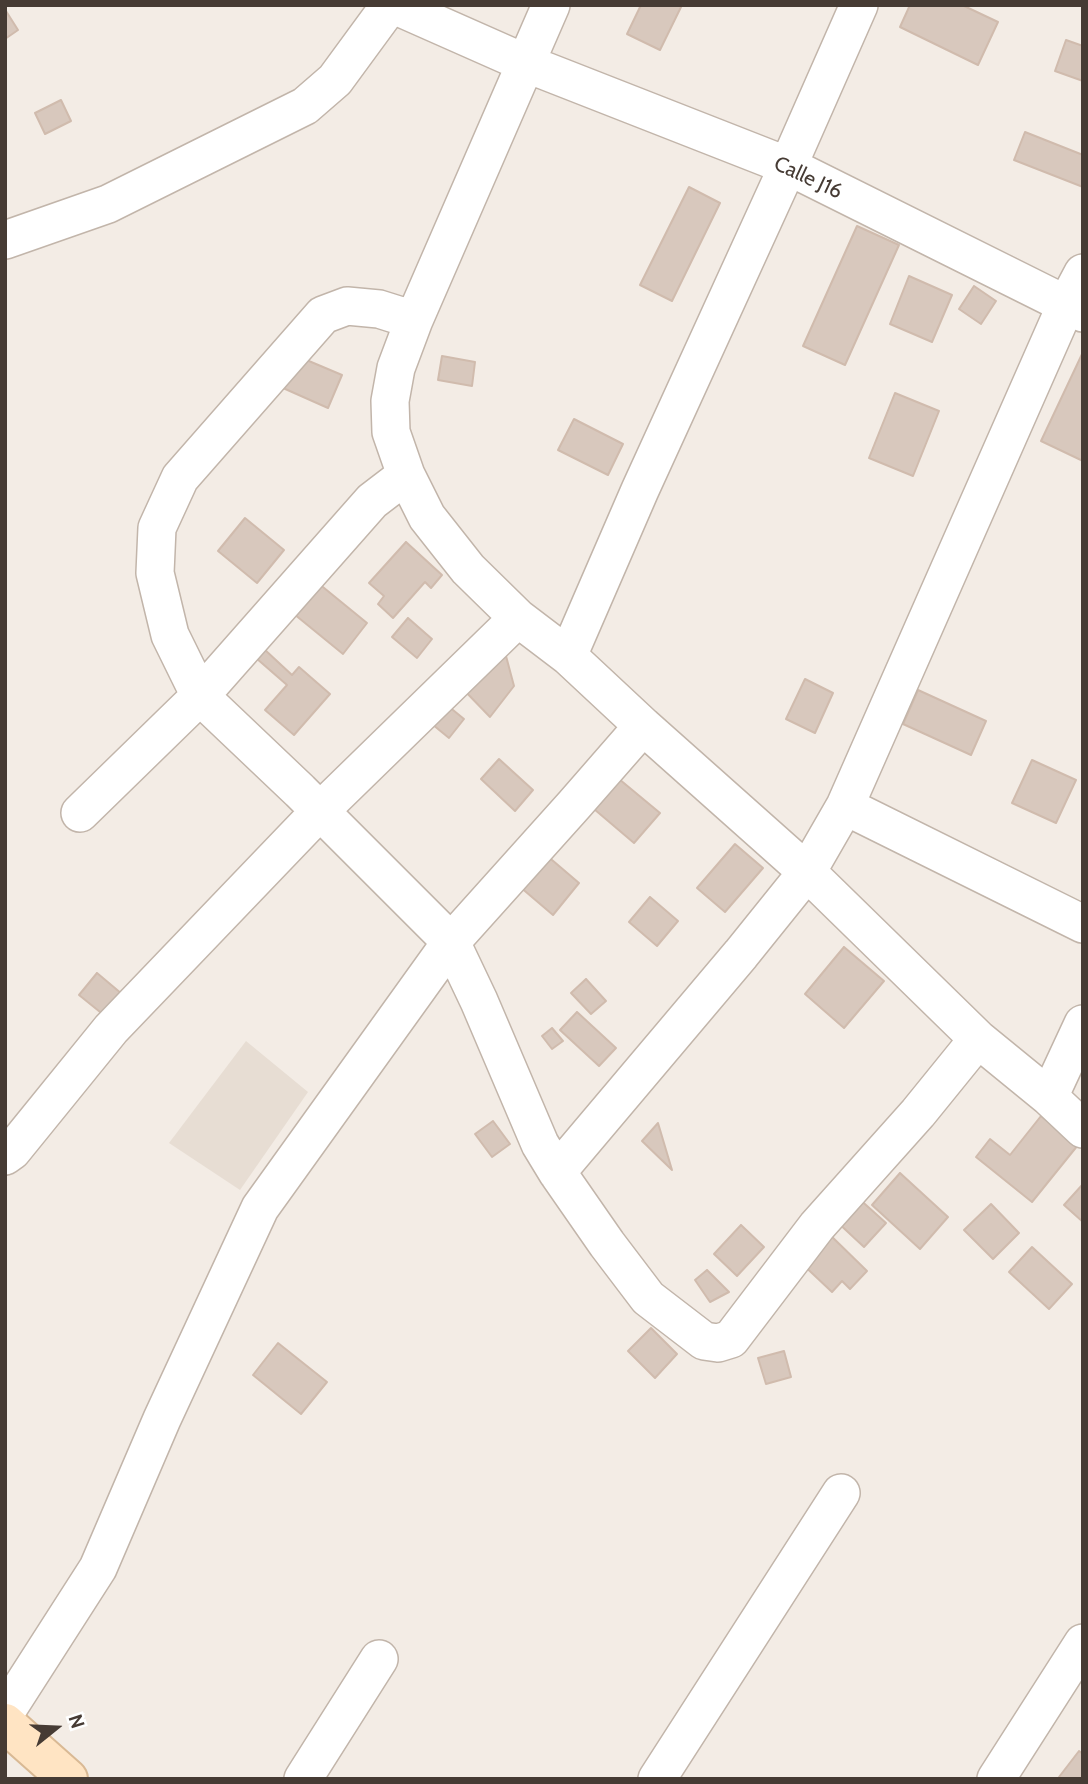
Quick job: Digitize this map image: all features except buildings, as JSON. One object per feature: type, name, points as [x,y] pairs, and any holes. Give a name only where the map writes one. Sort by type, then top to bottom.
[{"type":"street","name":"Calle J16","points":[[392,5],[525,63],[788,166],[1075,309]]},
{"type":"street","points":[[5,240],[108,204],[305,106],[335,80],[392,5]]},
{"type":"street","points":[[551,5],[414,320],[396,369],[390,401],[391,432],[406,475],[427,517],[468,569],[518,618],[568,656],[807,872],[978,1039],[1049,1097],[1083,1129]]},
{"type":"street","points":[[568,656],[859,5]]},
{"type":"street","points":[[557,1172],[807,872],[845,806],[1075,309],[1083,273]]},
{"type":"street","points":[[414,320],[379,309],[346,306],[323,315],[180,478],[157,528],[155,572],[170,635],[200,696],[451,942],[540,1144],[607,1244],[648,1298],[704,1341],[718,1343],[731,1339],[817,1226],[918,1114],[978,1039]]},
{"type":"street","points":[[80,813],[200,696],[372,501],[406,475]]},
{"type":"street","points":[[5,1156],[12,1151],[111,1029],[320,811],[518,618]]},
{"type":"street","points":[[5,1713],[98,1568],[162,1419],[260,1208],[451,942],[643,726]]},
{"type":"street","points":[[845,806],[1083,923]]},
{"type":"street","points":[[1049,1097],[1083,1024]]},
{"type":"street","points":[[657,1779],[841,1493]]},
{"type":"street","points":[[996,1779],[1083,1643]]},
{"type":"street","points":[[303,1779],[379,1659]]},
{"type":"street","points":[[5,1723],[68,1779]]},
{"type":"shaded area","points":[[246,1041],[308,1092],[240,1190],[169,1143]]}]
